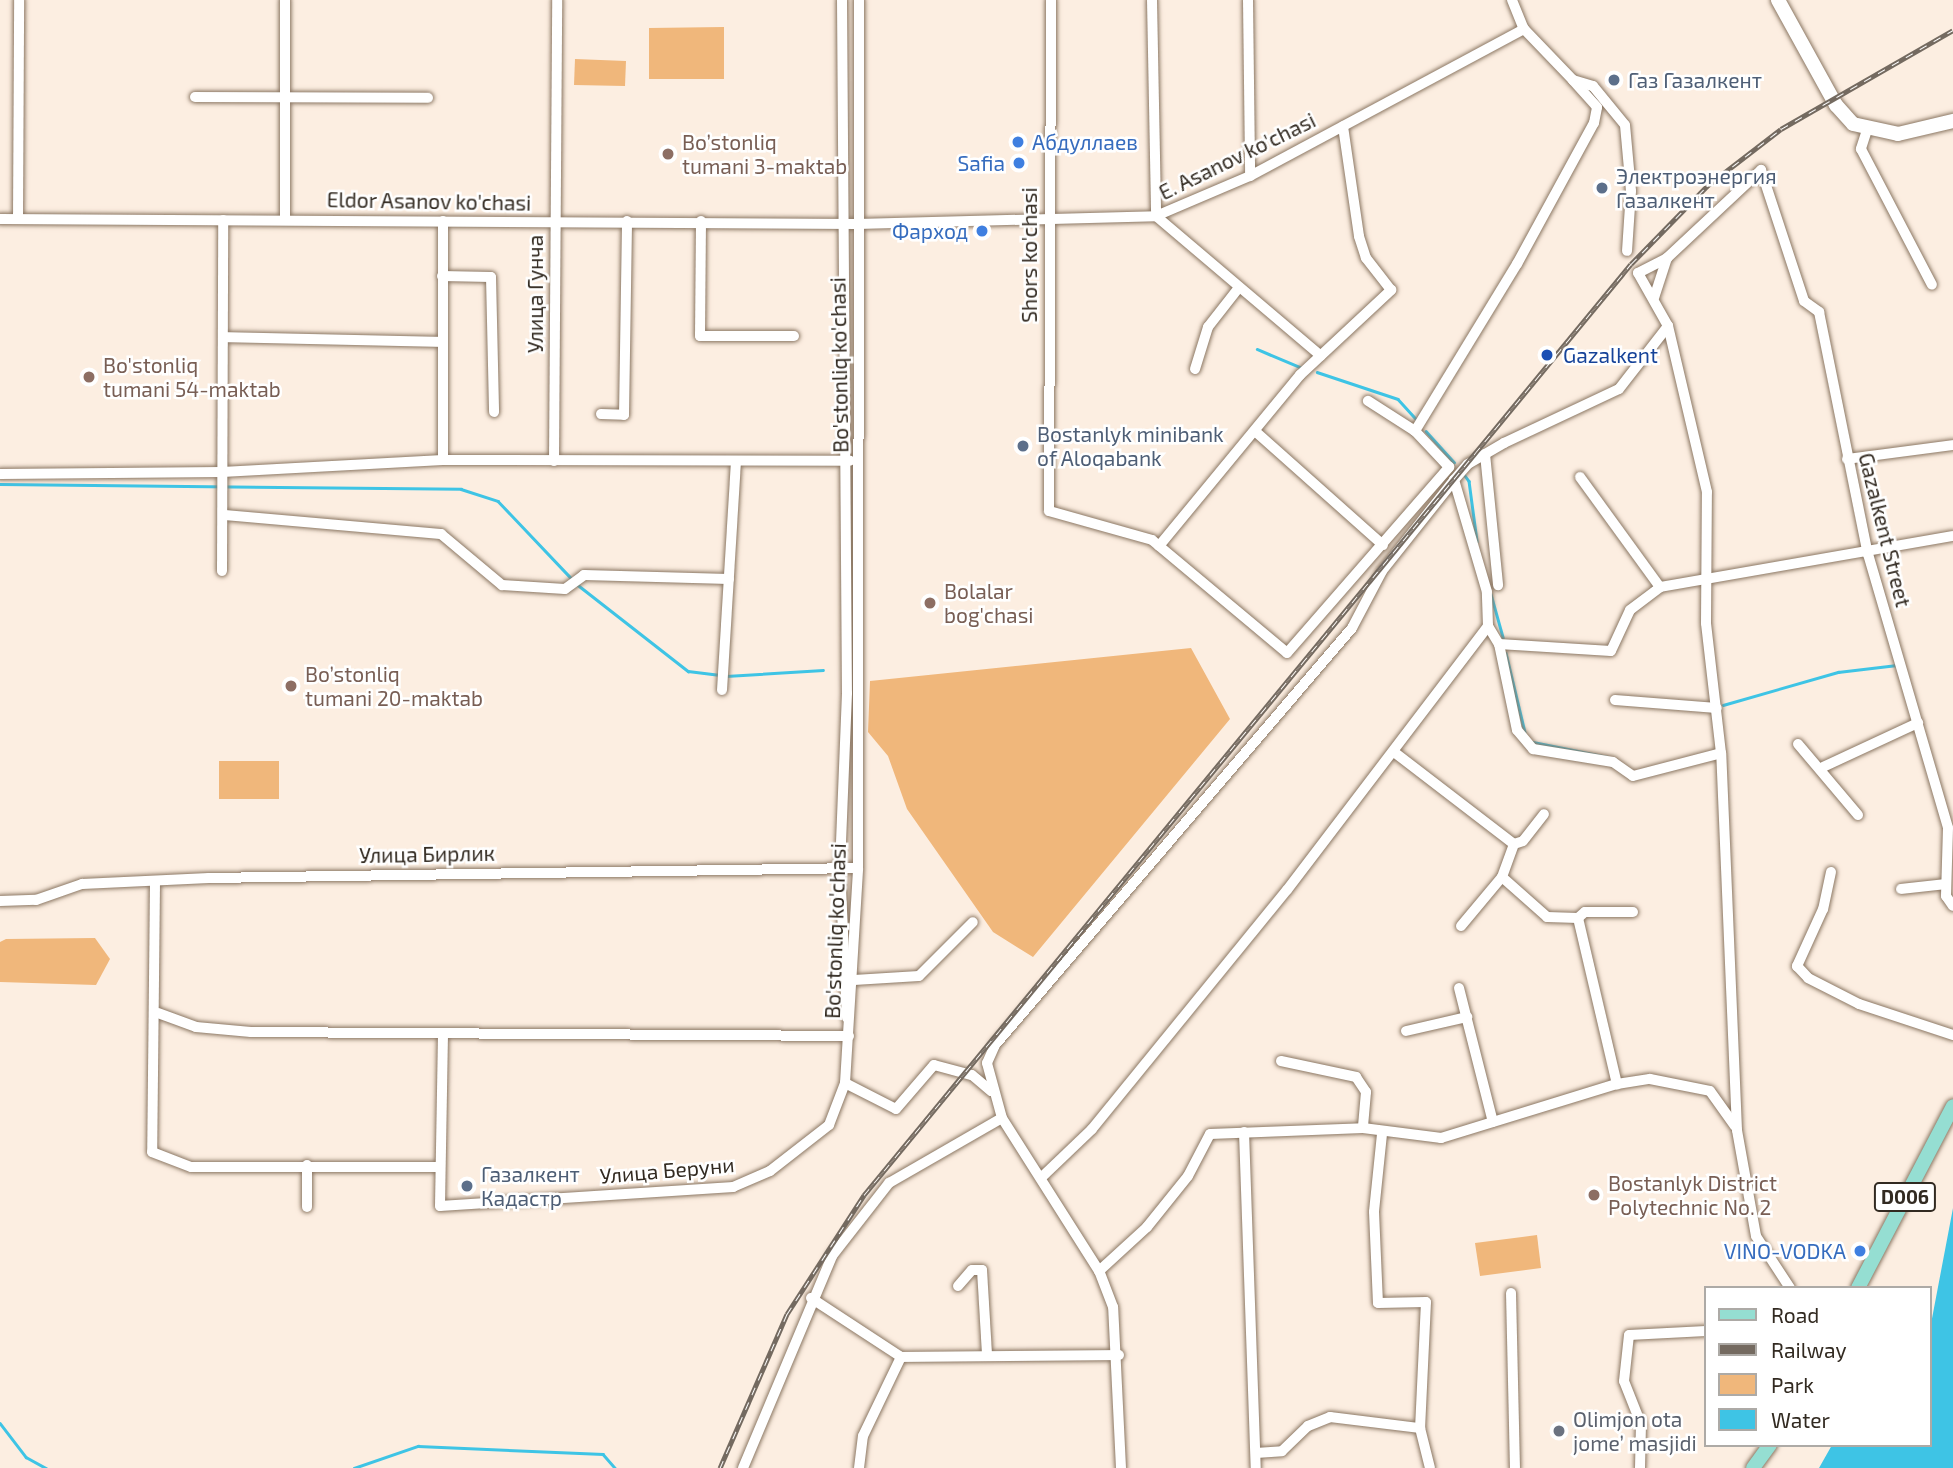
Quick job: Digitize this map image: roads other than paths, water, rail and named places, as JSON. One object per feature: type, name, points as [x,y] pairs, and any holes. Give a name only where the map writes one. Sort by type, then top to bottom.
[{"type":"main road","points":[[1778,0],[1836,105],[1867,130],[1898,134],[1953,121]]},
{"type":"main road","name":"D006","points":[[1859,1286],[1953,1106]]},
{"type":"main road","name":"D006","points":[[1866,1286],[1953,1119]]},
{"type":"main road","points":[[1745,1468],[1761,1447]]},
{"type":"main road","points":[[1753,1468],[1769,1447]]},
{"type":"street","points":[[18,219],[19,0]]},
{"type":"street","points":[[285,0],[285,219]]},
{"type":"street","name":"Улица Гунча","points":[[554,461],[556,0]]},
{"type":"street","name":"Bo'stonliq ko'chasi","points":[[842,0],[846,461],[840,868],[841,981],[849,1036]]},
{"type":"street","name":"Bo'stonliq ko'chasi","points":[[849,1036],[858,868],[859,0]]},
{"type":"street","name":"Shors ko'chasi","points":[[1051,0],[1047,220],[1049,511],[1159,546]]},
{"type":"street","points":[[1152,0],[1156,216],[1237,290],[1321,356]]},
{"type":"street","points":[[1248,0],[1250,176]]},
{"type":"street","points":[[1415,431],[1517,264],[1594,123],[1597,107],[1524,29],[1512,0]]},
{"type":"street","name":"E. Asanov ko'chasi","points":[[857,224],[1156,216],[1250,176],[1524,29]]},
{"type":"street","points":[[1573,80],[1593,86],[1625,125],[1631,191],[1627,251]]},
{"type":"street","points":[[195,97],[428,98]]},
{"type":"street","points":[[1343,126],[1359,236],[1366,258],[1391,290],[1321,356],[1159,546],[1287,653],[1449,467],[1415,431],[1368,401]]},
{"type":"street","points":[[1867,130],[1861,149],[1932,285]]},
{"type":"street","name":"Gazalkent Street","points":[[1667,258],[1761,170],[1804,301],[1819,312],[1846,459],[1868,554],[1948,828],[1946,884],[1953,905]]},
{"type":"street","name":"Eldor Asanov ko'chasi","points":[[0,219],[857,224]]},
{"type":"street","points":[[222,571],[223,220]]},
{"type":"street","points":[[443,221],[443,460]]},
{"type":"street","points":[[601,414],[624,415],[627,221]]},
{"type":"street","points":[[701,221],[700,336],[794,336]]},
{"type":"street","points":[[1654,298],[1667,258]]},
{"type":"street","points":[[1667,258],[1638,273],[1668,326],[1707,492],[1710,578],[1706,623],[1721,753],[1737,1129],[1756,1236],[1789,1286]]},
{"type":"street","points":[[442,276],[491,277],[494,412]]},
{"type":"street","points":[[1195,369],[1208,327],[1237,290]]},
{"type":"street","points":[[1121,1468],[1119,1355],[1113,1307],[1099,1271],[1042,1177],[1002,1118],[992,1091],[987,1063],[995,1045],[1352,628],[1382,570],[1454,480],[1485,454],[1619,389],[1668,326]]},
{"type":"street","points":[[223,337],[441,342]]},
{"type":"street","points":[[1256,432],[1383,545]]},
{"type":"street","points":[[1846,459],[1953,445]]},
{"type":"street","points":[[1485,454],[1498,585]]},
{"type":"street","points":[[0,474],[223,475],[443,460],[859,462]]},
{"type":"street","points":[[722,687],[736,462]]},
{"type":"street","points":[[1580,477],[1660,587]]},
{"type":"street","points":[[1454,480],[1487,592],[1488,626],[1499,644],[1517,730],[1533,748],[1613,762],[1633,776],[1721,753]]},
{"type":"street","points":[[224,515],[441,534],[502,585],[565,589],[584,575],[729,579]]},
{"type":"street","points":[[1499,644],[1611,651],[1630,610],[1660,587],[1868,554],[1953,536]]},
{"type":"street","points":[[1042,1177],[1092,1129],[1394,752],[1488,626]]},
{"type":"street","points":[[1615,700],[1717,708]]},
{"type":"street","points":[[1823,767],[1918,723]]},
{"type":"street","points":[[1798,744],[1823,767],[1858,815]]},
{"type":"street","points":[[1394,752],[1514,844]]},
{"type":"street","points":[[1514,844],[1523,841],[1544,814]]},
{"type":"street","points":[[1461,926],[1502,877],[1514,844]]},
{"type":"street","name":"Улица Бирлик","points":[[0,901],[36,900],[82,884],[397,873],[858,868]]},
{"type":"street","points":[[1831,872],[1823,909],[1797,966],[1808,978],[1859,1003],[1953,1035]]},
{"type":"street","points":[[1502,877],[1547,917],[1578,918],[1586,912],[1633,912]]},
{"type":"street","points":[[155,883],[158,1013],[152,1152],[191,1167],[439,1167],[443,1034]]},
{"type":"street","points":[[1901,889],[1946,884]]},
{"type":"street","points":[[1578,918],[1616,1084]]},
{"type":"street","points":[[854,980],[919,976],[973,922]]},
{"type":"street","points":[[1459,988],[1493,1122]]},
{"type":"street","points":[[158,1013],[225,1031],[849,1036]]},
{"type":"street","points":[[1406,1031],[1467,1017]]},
{"type":"street","name":"Улица Беруни","points":[[439,1167],[440,1206],[733,1188],[809,1144],[829,1125],[845,1083],[849,1036]]},
{"type":"street","points":[[1281,1061],[1356,1077],[1366,1092],[1363,1128]]},
{"type":"street","points":[[845,1083],[896,1109],[934,1065],[972,1074],[992,1091]]},
{"type":"street","points":[[1099,1271],[1147,1227],[1188,1176],[1210,1134],[1363,1128],[1382,1134],[1441,1138],[1616,1084],[1659,1080],[1700,1086],[1717,1097],[1737,1129]]},
{"type":"street","points":[[743,1468],[811,1298],[832,1256],[889,1183],[1002,1118]]},
{"type":"street","points":[[1244,1132],[1256,1468]]},
{"type":"street","points":[[1382,1134],[1374,1212],[1378,1303],[1426,1302],[1420,1428],[1430,1468]]},
{"type":"street","points":[[307,1165],[307,1208]]},
{"type":"street","points":[[958,1286],[972,1270],[982,1270],[987,1353]]},
{"type":"street","points":[[1511,1293],[1515,1468]]},
{"type":"street","points":[[811,1298],[901,1357],[987,1353],[1119,1355]]},
{"type":"street","points":[[1640,1468],[1641,1424],[1624,1381],[1629,1335],[1704,1331]]},
{"type":"street","points":[[861,1468],[863,1436],[901,1357]]},
{"type":"street","points":[[1256,1453],[1282,1451],[1308,1426],[1330,1417],[1420,1428]]},
{"type":"water","points":[[1953,1208],[1953,1468],[1819,1468],[1831,1447],[1932,1447],[1932,1318]]},
{"type":"waterway","points":[[1257,349],[1302,368]]},
{"type":"waterway","points":[[1317,372],[1398,399],[1416,419]]},
{"type":"waterway","points":[[1426,431],[1454,462]]},
{"type":"waterway","points":[[1463,473],[1469,481],[1477,541]]},
{"type":"waterway","points":[[0,484],[461,489],[498,501],[573,580]]},
{"type":"waterway","points":[[578,585],[688,671],[720,675]]},
{"type":"waterway","points":[[1491,594],[1503,637]]},
{"type":"waterway","points":[[1506,653],[1525,732]]},
{"type":"waterway","points":[[1723,705],[1838,672],[1897,665]]},
{"type":"waterway","points":[[726,676],[823,670]]},
{"type":"waterway","points":[[1533,742],[1608,757]]},
{"type":"waterway","points":[[0,1423],[26,1457],[46,1468]]},
{"type":"waterway","points":[[354,1468],[418,1446],[603,1454],[615,1468]]},
{"type":"railway","points":[[720,1468],[787,1314],[864,1195],[1631,264],[1707,186],[1781,129],[1953,30]]},
{"type":"place","name":"Газ Газалкент","points":[[1614,80]]},
{"type":"place","name":"Абдуллаев","points":[[1018,142]]},
{"type":"place","name":"Bo’stonliq tumani 3-maktab","points":[[668,154]]},
{"type":"place","name":"Safia","points":[[1019,163]]},
{"type":"place","name":"Электроэнергия Газалкент","points":[[1602,188]]},
{"type":"place","name":"Фарход","points":[[982,231]]},
{"type":"place","name":"Gazalkent","points":[[1547,355]]},
{"type":"place","name":"Bo'stonliq tumani 54-maktab","points":[[89,377]]},
{"type":"place","name":"Bostanlyk minibank of Aloqabank","points":[[1023,446]]},
{"type":"place","name":"Bolalar bog'chasi","points":[[930,603]]},
{"type":"place","name":"Bo’stonliq tumani 20-maktab","points":[[291,686]]},
{"type":"place","name":"Газалкент Кадастр","points":[[467,1186]]},
{"type":"place","name":"Bostanlyk District Polytechnic No. 2","points":[[1594,1195]]},
{"type":"place","name":"VINO-VODKA","points":[[1860,1251]]},
{"type":"place","name":"Olimjon ota jome’ masjidi","points":[[1559,1431]]}]
